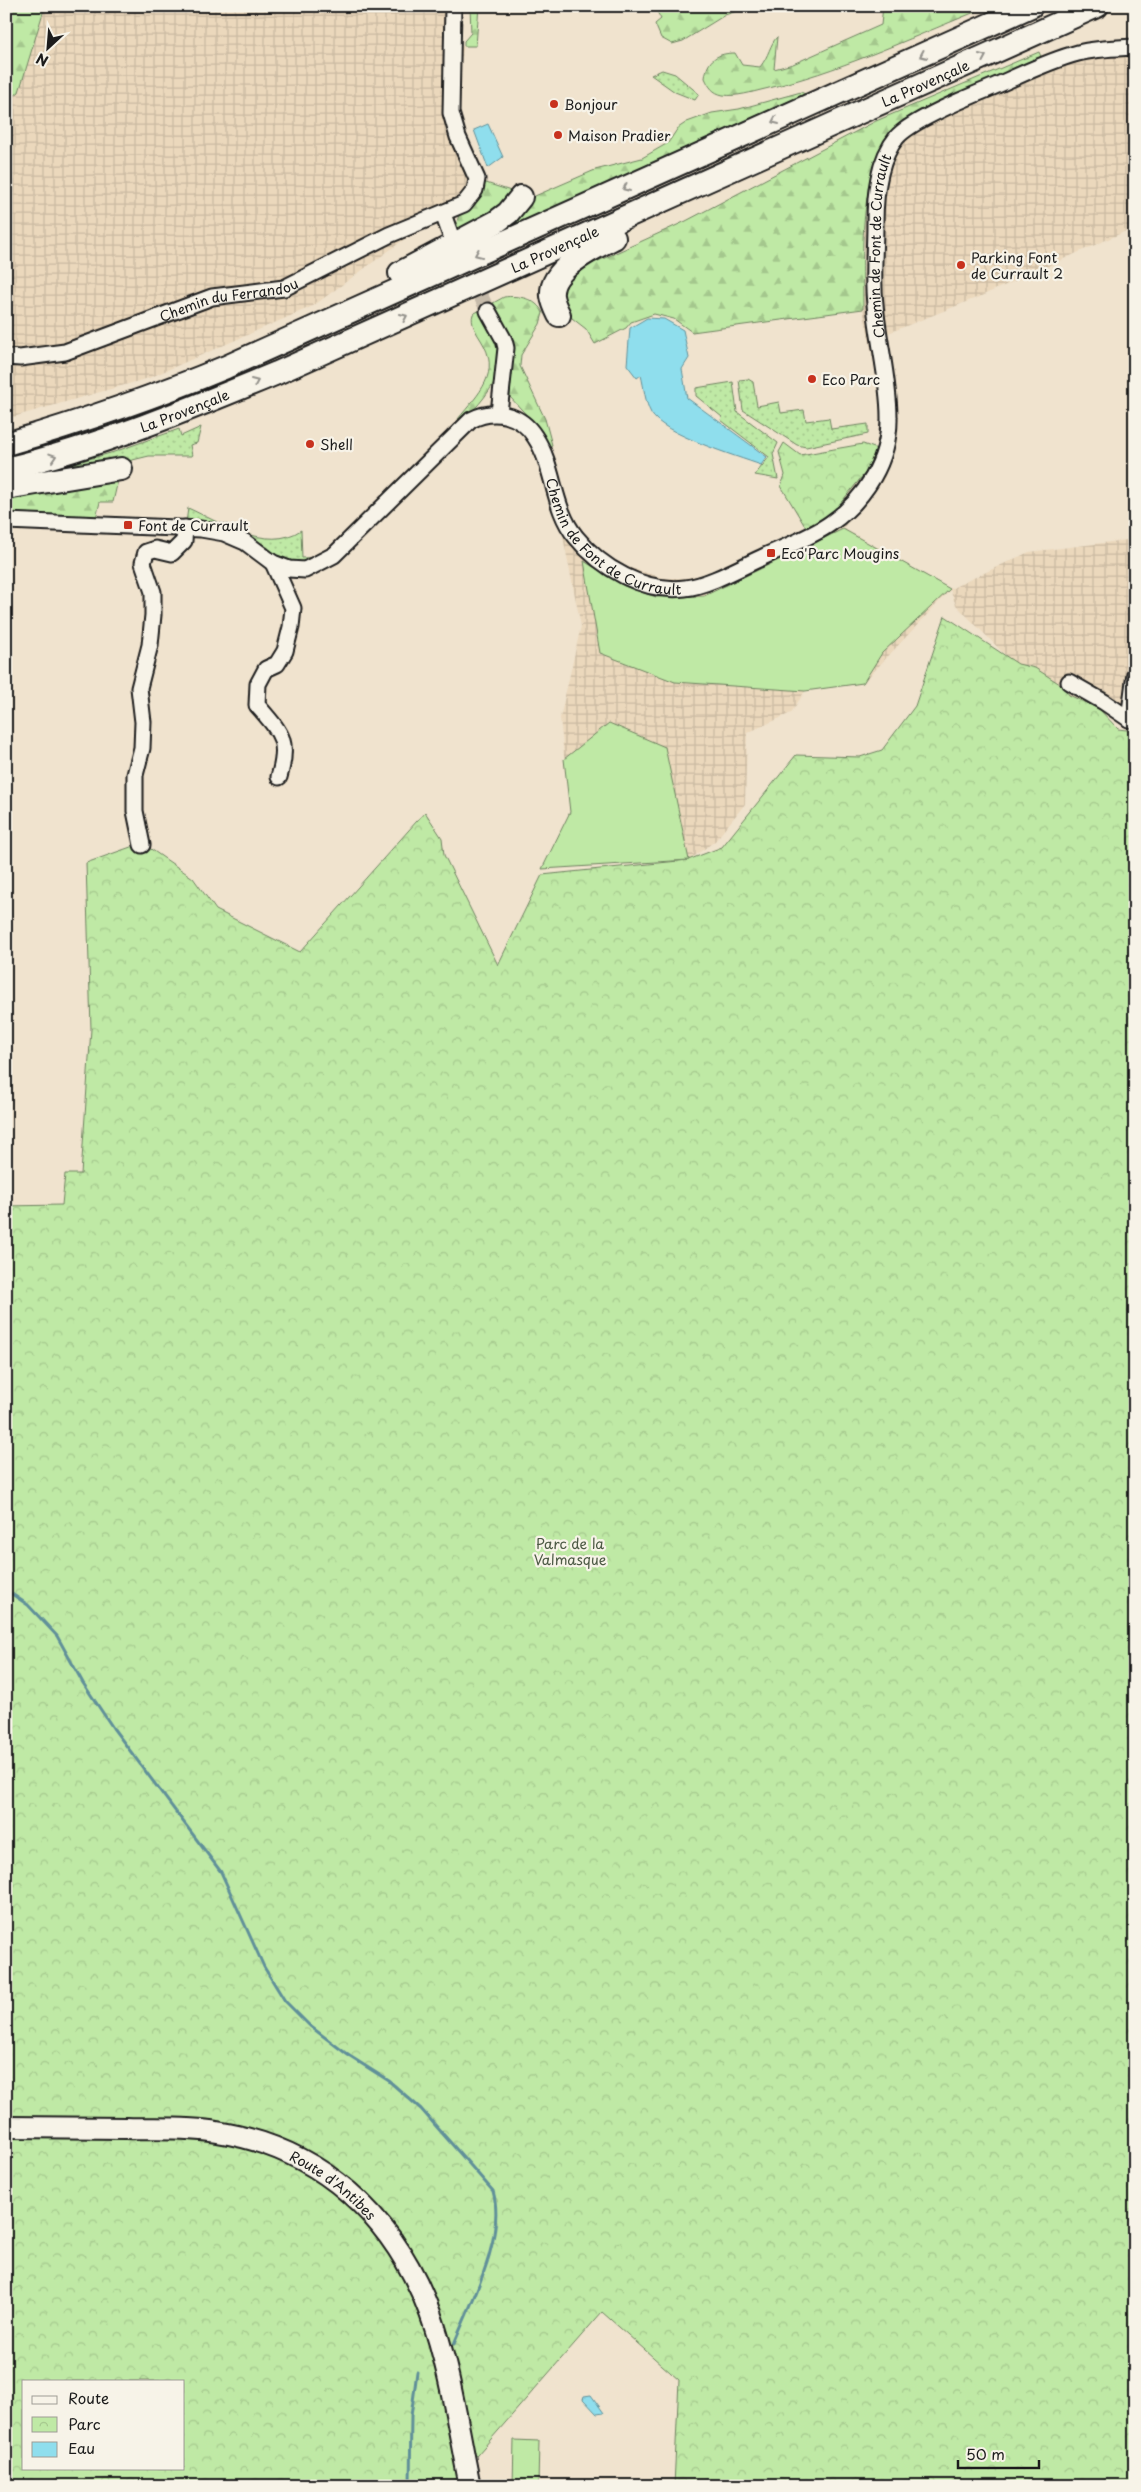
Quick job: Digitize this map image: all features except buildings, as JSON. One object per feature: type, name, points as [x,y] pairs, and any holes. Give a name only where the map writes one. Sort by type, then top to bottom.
[{"type":"highway","name":"La Provençale","points":[[6,469],[46,459],[116,436],[182,412],[277,373],[1097,6]]},
{"type":"highway","name":"La Provençale","points":[[6,444],[173,389],[226,367],[1028,8]]},
{"type":"highway","points":[[943,34],[1028,8]]},
{"type":"highway","points":[[484,305],[590,250],[805,149],[876,106]]},
{"type":"highway","points":[[226,367],[328,309],[482,231],[508,213],[521,197]]},
{"type":"highway","points":[[559,315],[552,296],[554,284],[562,272],[590,250]]},
{"type":"highway","points":[[6,488],[122,469]]},
{"type":"main road","name":"Route d'Antibes","points":[[6,2127],[188,2129],[241,2136],[267,2143],[297,2155],[342,2186],[363,2205],[385,2230],[421,2291],[431,2315],[443,2360],[470,2486]]},
{"type":"main road","name":"Route d'Antibes","points":[[6,2134],[186,2137],[214,2140],[241,2145],[276,2156],[314,2176],[338,2193],[380,2236],[403,2273],[413,2296],[426,2340],[460,2486]]},
{"type":"street","name":"Chemin du Ferrandou","points":[[6,357],[20,358],[66,352],[212,297],[284,288],[389,236],[464,204],[475,190],[477,179],[458,138],[451,112],[453,6]]},
{"type":"street","name":"Chemin de Font de Currault","points":[[499,413],[514,418],[533,434],[540,445],[562,514],[576,537],[605,565],[635,580],[663,588],[687,588],[730,573],[830,524],[854,504],[874,479],[886,441],[890,418],[874,302],[875,211],[878,183],[890,147],[907,128],[976,94],[1058,59],[1095,50],[1135,47]]},
{"type":"street","points":[[443,214],[451,236]]},
{"type":"street","points":[[6,521],[185,528],[224,533],[244,542],[274,563],[289,569],[305,570],[334,555],[471,420],[489,413],[499,413],[506,348],[504,340],[484,305]]},
{"type":"street","points":[[142,844],[134,811],[134,775],[142,748],[143,722],[139,688],[150,645],[153,600],[153,592],[143,563],[146,552],[155,549],[172,552],[184,541],[185,528]]},
{"type":"street","points":[[274,563],[293,608],[292,627],[285,651],[277,664],[266,669],[258,684],[257,705],[282,738],[285,756],[279,777]]},
{"type":"street","points":[[1068,682],[1132,720],[1135,674]]},
{"type":"shaded area","points":[[45,6],[447,6],[447,48],[464,46],[456,87],[457,115],[483,182],[313,306],[149,378],[6,419],[6,102],[19,92]]},
{"type":"shaded area","points":[[1135,53],[1135,227],[981,296],[886,334],[898,420],[896,445],[883,481],[843,528],[950,589],[1029,552],[1135,539],[1135,635],[1125,713],[1097,710],[1067,698],[1016,666],[956,605],[950,590],[863,683],[805,691],[791,713],[747,733],[745,804],[715,841],[689,860],[542,869],[570,812],[560,718],[581,626],[563,537],[583,534],[598,549],[618,564],[663,578],[685,578],[708,574],[826,521],[865,473],[877,449],[881,421],[878,383],[863,309],[864,227],[875,164],[889,135],[903,120],[1042,59]]},
{"type":"green space","points":[[6,6],[45,6],[19,92],[6,102]]},
{"type":"green space","points":[[470,6],[479,6],[476,46],[464,46],[464,41],[471,33]]},
{"type":"green space","points":[[654,6],[751,6],[725,15],[683,41],[672,44],[661,38],[655,24],[661,19]]},
{"type":"green space","points":[[883,6],[972,6],[975,12],[845,65],[792,82],[744,94],[723,95],[717,93],[705,78],[708,66],[714,58],[723,54],[735,53],[742,65],[760,67],[777,37],[774,69],[793,64],[881,25]]},
{"type":"green space","points":[[1039,52],[1042,59],[903,120],[888,139],[877,161],[865,209],[863,309],[692,332],[674,319],[654,314],[631,322],[626,328],[595,344],[586,329],[563,311],[559,285],[574,272],[686,221],[876,121]]},
{"type":"green space","points":[[662,70],[675,74],[699,94],[695,100],[675,92],[651,75]]},
{"type":"green space","points":[[801,92],[805,94],[501,231],[528,199],[595,170],[642,158],[668,143],[678,128],[687,122],[712,113],[739,109]]},
{"type":"green space","points":[[483,182],[517,193],[460,236],[457,229],[459,214]]},
{"type":"green space","points":[[504,297],[515,297],[531,301],[543,313],[540,324],[521,355],[520,366],[545,419],[552,445],[548,447],[544,434],[510,397],[511,363],[483,314],[498,346],[499,370],[489,390],[476,408],[462,422],[458,419],[480,391],[488,373],[487,352],[474,327],[472,321],[473,314]]},
{"type":"green space","points":[[748,379],[753,382],[757,406],[779,402],[781,413],[804,410],[806,421],[829,418],[831,429],[868,424],[868,434],[806,447],[797,445],[743,410],[739,380]]},
{"type":"green space","points":[[733,382],[737,412],[778,443],[773,454],[778,479],[755,475],[769,457],[721,420],[722,417],[696,396],[696,388]]},
{"type":"green space","points":[[201,427],[197,443],[190,445],[192,456],[149,456],[108,466],[24,477],[114,452],[179,429],[181,436]]},
{"type":"green space","points":[[784,443],[800,455],[863,444],[877,449],[865,473],[826,521],[806,528],[781,486],[785,475],[779,452]]},
{"type":"green space","points":[[119,476],[113,502],[100,502],[96,518],[6,517],[6,494]]},
{"type":"green space","points":[[188,508],[229,527],[259,537],[274,538],[288,536],[301,530],[302,558],[320,557],[297,567],[186,523]]},
{"type":"green space","points":[[843,529],[950,589],[882,653],[863,683],[805,691],[675,682],[600,653],[584,561],[624,586],[656,597],[704,596]]},
{"type":"green space","name":"Parc de la Valmasque","points":[[945,616],[1018,664],[1035,668],[1063,686],[1069,695],[1099,709],[1118,729],[1135,731],[1135,2486],[674,2486],[679,2380],[602,2312],[450,2486],[6,2486],[6,1206],[62,1205],[65,1174],[81,1174],[91,1029],[86,863],[142,843],[193,878],[216,910],[300,952],[425,812],[442,838],[444,855],[498,965],[542,875],[688,860],[722,847],[796,755],[860,757],[882,750],[915,706]]},
{"type":"green space","points":[[609,723],[665,747],[689,860],[542,869],[570,812],[564,759]]},
{"type":"green space","points":[[514,2440],[539,2441],[538,2486],[513,2486]]},
{"type":"water","points":[[488,124],[503,157],[488,168],[474,130]]},
{"type":"water","points":[[647,318],[664,319],[683,330],[689,358],[682,369],[687,398],[767,457],[761,465],[701,444],[669,429],[651,413],[641,375],[637,378],[627,365],[630,328]]},
{"type":"water","points":[[591,2395],[604,2413],[597,2414],[583,2399],[584,2396]]},
{"type":"waterway","points":[[6,1590],[28,1605],[57,1636],[83,1683],[113,1728],[221,1872],[264,1967],[285,2001],[310,2026],[348,2055],[389,2081],[421,2109],[493,2191],[496,2209],[491,2248],[478,2288],[454,2344]]},
{"type":"waterway","points":[[410,2486],[411,2416],[417,2372]]},
{"type":"tunnel","points":[[460,253],[488,311]]},
{"type":"place","name":"Bonjour","points":[[554,104]]},
{"type":"place","name":"Maison Pradier","points":[[558,135]]},
{"type":"place","name":"Parking Font de Currault 2","points":[[961,265]]},
{"type":"place","name":"Eco Parc","points":[[812,379]]},
{"type":"place","name":"Shell","points":[[310,444]]},
{"type":"place","name":"Font de Currault","points":[[128,525]]},
{"type":"place","name":"Eco'Parc Mougins","points":[[771,553]]}]
